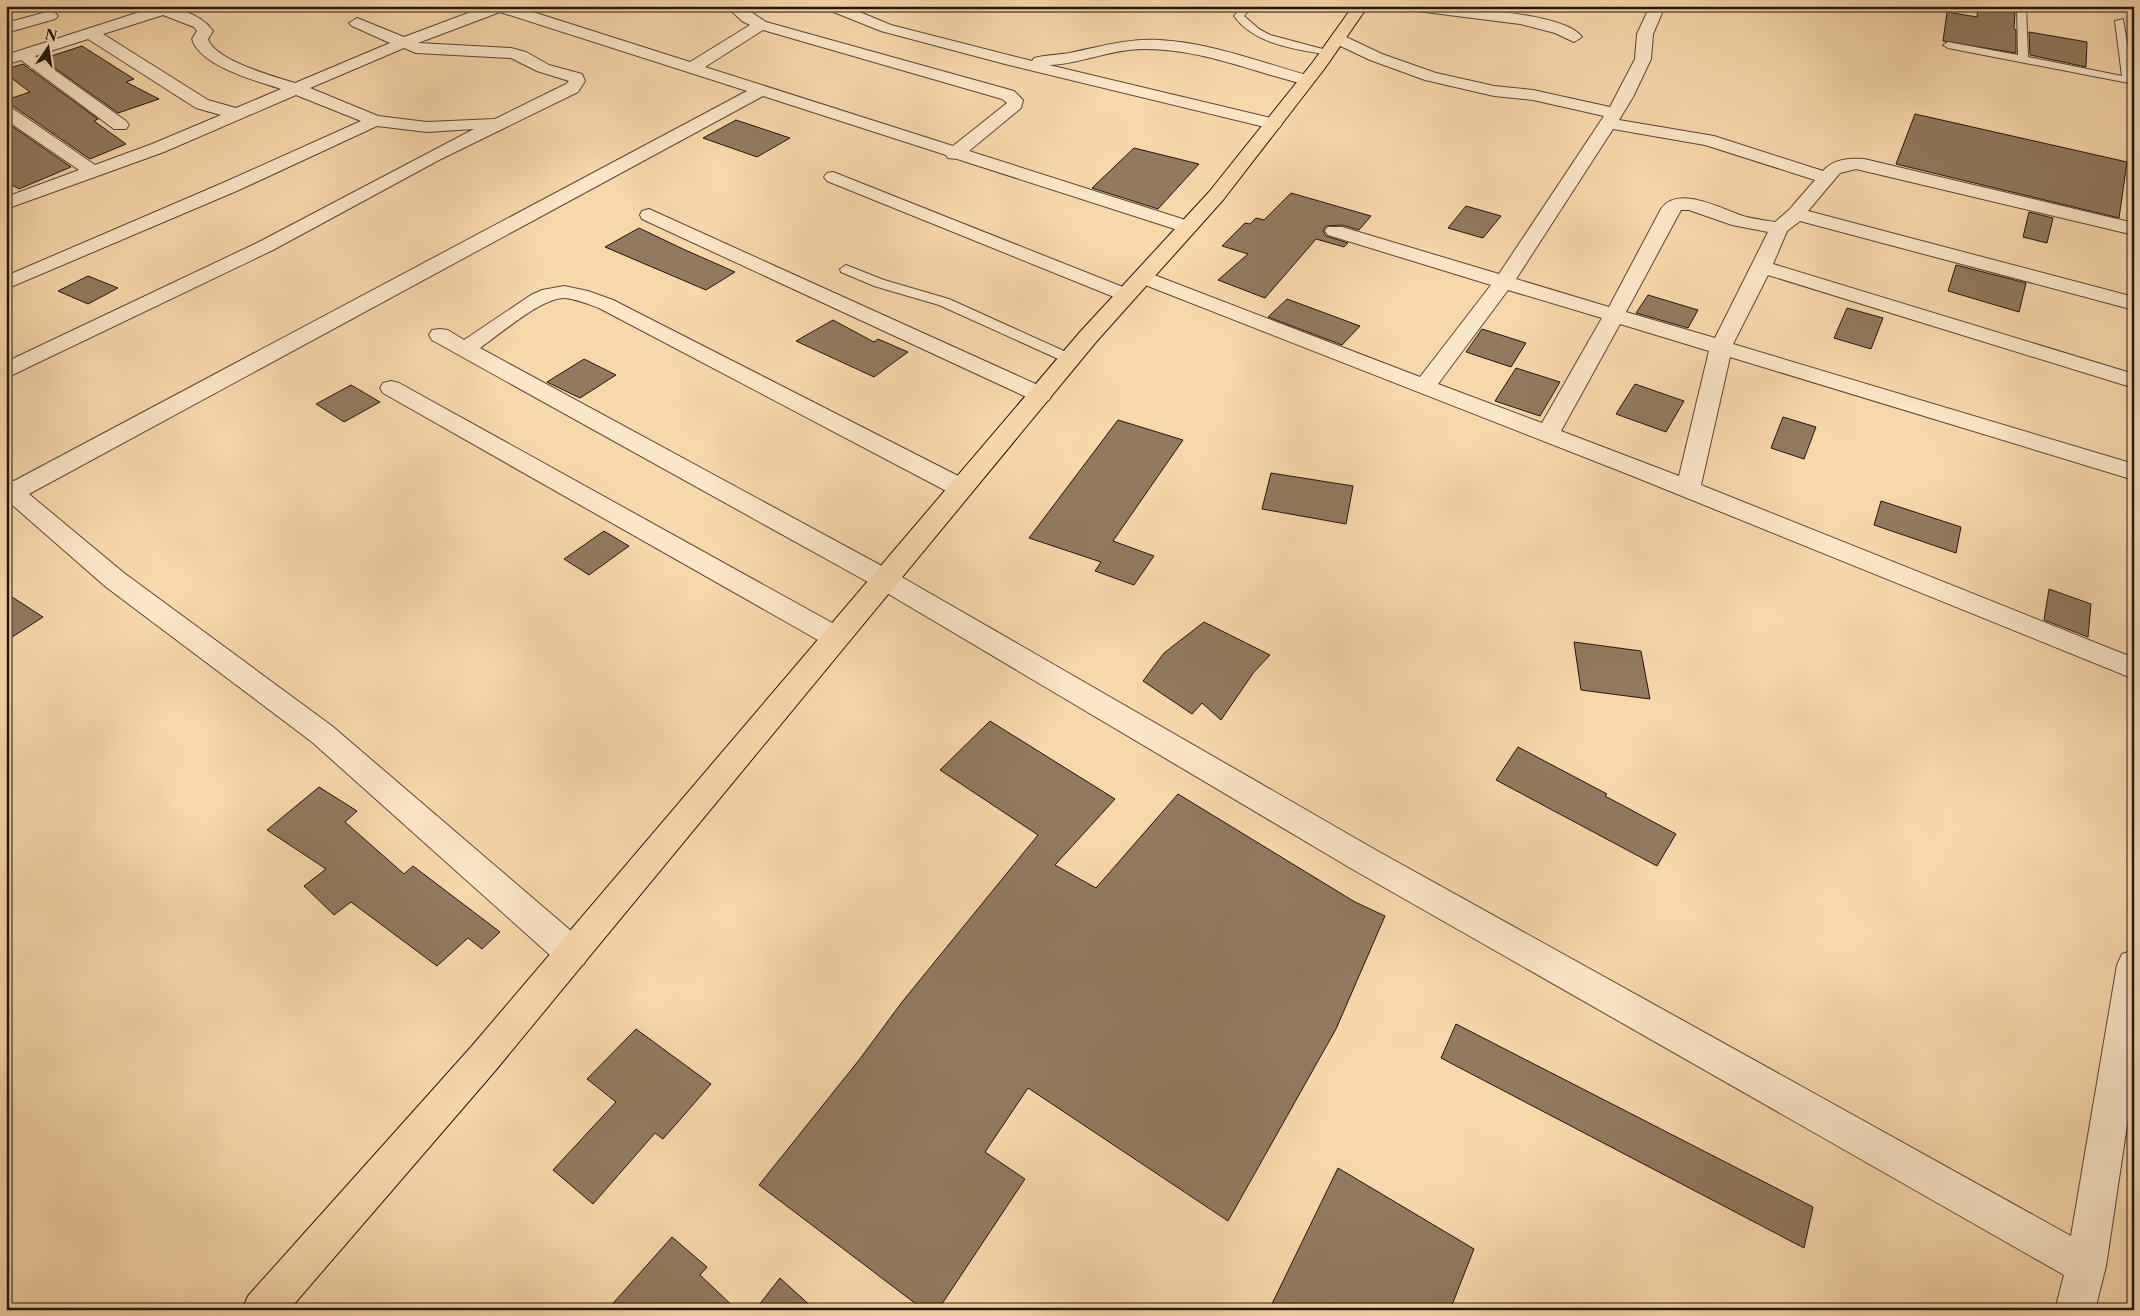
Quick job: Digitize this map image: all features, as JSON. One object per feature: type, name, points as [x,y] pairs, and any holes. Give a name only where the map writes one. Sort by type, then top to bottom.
[{"type":"main road","points":[[262,1310],[483,1059],[835,637],[1041,395],[1070,358],[1216,196],[1307,80],[1361,6]]},
{"type":"street","points":[[6,203],[158,148],[403,44],[501,6],[954,154],[1188,227]]},
{"type":"street","points":[[733,6],[747,18],[761,25],[1008,95],[1014,100],[1014,104],[1007,111],[954,154]]},
{"type":"street","points":[[831,6],[861,10],[863,20],[886,28],[1011,61],[1273,124]]},
{"type":"street","points":[[1409,6],[1517,20],[1548,26],[1567,32],[1574,37]]},
{"type":"street","points":[[1424,387],[1504,282],[1611,118],[1643,59],[1645,34],[1658,6]]},
{"type":"street","points":[[6,60],[90,33],[158,8],[199,24],[205,31],[200,40],[202,46],[218,59],[262,78],[297,89],[375,121],[427,127],[499,123]]},
{"type":"street","points":[[6,28],[50,16]]},
{"type":"street","points":[[6,371],[266,246],[499,123],[572,88],[577,81],[576,76],[543,68],[511,53],[430,50],[403,44],[357,24]]},
{"type":"street","points":[[692,68],[761,25]]},
{"type":"street","points":[[90,33],[202,104],[238,114]]},
{"type":"street","points":[[1011,61],[1054,61],[1122,46],[1164,44],[1307,80]]},
{"type":"street","points":[[1333,45],[1376,57],[1431,77],[1494,91],[1533,96],[1611,118],[1717,142],[1827,178]]},
{"type":"street","points":[[24,55],[120,126]]},
{"type":"street","points":[[572,953],[322,734],[115,580],[9,492],[762,90]]},
{"type":"street","points":[[6,112],[92,171]]},
{"type":"street","points":[[6,283],[232,186],[375,121]]},
{"type":"street","points":[[1688,490],[1721,347],[1762,267],[1779,228],[1796,214],[1827,178],[1841,165],[1849,163],[1864,164],[2134,229]]},
{"type":"street","points":[[833,177],[1134,286],[1424,387],[1688,490],[2134,669]]},
{"type":"street","points":[[6,186],[24,197]]},
{"type":"street","points":[[1547,434],[1614,316],[1670,209],[1676,205],[1692,204],[1739,221],[1779,228]]},
{"type":"street","points":[[1796,214],[2039,277],[2134,304]]},
{"type":"street","points":[[649,215],[1041,395]]},
{"type":"street","points":[[1335,231],[2134,472]]},
{"type":"street","points":[[1762,267],[1913,315],[2134,381]]},
{"type":"street","points":[[465,349],[538,299],[549,294],[564,292],[581,295],[653,327],[961,488]]},
{"type":"street","points":[[440,335],[884,579],[1372,864],[2086,1266]]},
{"type":"street","points":[[392,388],[835,637]]},
{"type":"street","points":[[2075,1310],[2086,1266],[2134,966]]},
{"type":"lane","points":[[1247,6],[1239,16],[1250,28],[1291,45],[1333,45]]},
{"type":"lane","points":[[2022,7],[2023,60]]},
{"type":"lane","points":[[1948,45],[2131,81],[2120,21]]},
{"type":"lane","points":[[846,269],[879,282],[944,302],[1070,358]]},
{"type":"building","points":[[1978,6],[2015,13],[2016,53],[1943,41],[1947,12],[1977,17]]},
{"type":"building","points":[[2029,32],[2087,42],[2086,67],[2030,55]]},
{"type":"building","points":[[82,46],[134,79],[126,82],[159,99],[118,113],[42,59]]},
{"type":"building","points":[[23,64],[98,119],[94,121],[126,144],[90,159],[13,106],[6,105],[6,100],[30,92],[6,74],[6,69]]},
{"type":"building","points":[[1915,114],[2127,162],[2119,218],[1896,164]]},
{"type":"building","points":[[736,120],[790,138],[757,157],[703,138]]},
{"type":"building","points":[[6,122],[71,167],[19,189],[6,182]]},
{"type":"building","points":[[1134,148],[1199,164],[1158,209],[1092,188]]},
{"type":"building","points":[[1291,193],[1371,216],[1359,230],[1342,225],[1326,226],[1323,231],[1326,236],[1348,243],[1344,247],[1316,239],[1265,298],[1218,280],[1248,254],[1222,246],[1245,223],[1250,224],[1256,218],[1264,220]]},
{"type":"building","points":[[1466,206],[1501,216],[1483,238],[1448,228]]},
{"type":"building","points":[[2029,212],[2053,218],[2047,243],[2023,237]]},
{"type":"building","points":[[639,228],[735,272],[706,290],[605,247]]},
{"type":"building","points":[[1956,265],[2026,283],[2019,312],[1948,291]]},
{"type":"building","points":[[88,276],[118,288],[88,304],[58,291]]},
{"type":"building","points":[[1648,295],[1698,310],[1688,328],[1636,313]]},
{"type":"building","points":[[1287,299],[1360,326],[1342,345],[1268,317]]},
{"type":"building","points":[[1847,308],[1883,318],[1871,349],[1834,338]]},
{"type":"building","points":[[833,320],[874,342],[878,339],[908,352],[874,377],[796,341]]},
{"type":"building","points":[[1482,329],[1526,343],[1511,367],[1466,352]]},
{"type":"building","points":[[584,359],[616,375],[580,398],[547,382]]},
{"type":"building","points":[[1516,368],[1560,382],[1540,416],[1495,401]]},
{"type":"building","points":[[1635,384],[1684,401],[1666,432],[1616,414]]},
{"type":"building","points":[[351,385],[380,402],[344,422],[316,404]]},
{"type":"building","points":[[1783,417],[1816,427],[1804,459],[1771,448]]},
{"type":"building","points":[[1118,420],[1183,440],[1113,541],[1154,556],[1134,585],[1095,571],[1101,562],[1029,538]]},
{"type":"building","points":[[1271,473],[1353,486],[1346,524],[1262,509]]},
{"type":"building","points":[[1881,501],[1961,527],[1956,553],[1874,525]]},
{"type":"building","points":[[604,531],[629,546],[589,575],[564,559]]},
{"type":"building","points":[[2049,589],[2091,604],[2088,637],[2044,620]]},
{"type":"building","points":[[6,593],[43,617],[6,641]]},
{"type":"building","points":[[1204,622],[1270,655],[1254,672],[1221,720],[1202,703],[1192,714],[1143,681],[1164,653]]},
{"type":"building","points":[[1574,642],[1641,651],[1650,699],[1581,690]]},
{"type":"building","points":[[990,721],[1115,799],[1055,865],[1096,888],[1178,794],[1355,902],[1385,916],[1336,1029],[1228,1221],[1028,1088],[985,1152],[1025,1179],[938,1310],[924,1310],[759,1185],[859,1060],[902,1002],[1038,835],[940,770]]},
{"type":"building","points":[[1518,747],[1607,794],[1605,796],[1676,834],[1657,866],[1496,780]]},
{"type":"building","points":[[319,787],[357,811],[345,822],[404,874],[413,866],[500,932],[482,949],[468,938],[437,966],[351,902],[334,915],[304,886],[326,869],[267,830]]},
{"type":"building","points":[[1456,1024],[1813,1207],[1804,1248],[1441,1058]]},
{"type":"building","points":[[636,1029],[711,1084],[663,1139],[655,1133],[593,1204],[553,1170],[616,1102],[587,1079]]},
{"type":"building","points":[[1338,1168],[1474,1249],[1450,1310],[1269,1310]]},
{"type":"building","points":[[672,1237],[707,1267],[700,1275],[737,1310],[607,1310]]},
{"type":"building","points":[[780,1278],[815,1310],[755,1310]]}]
